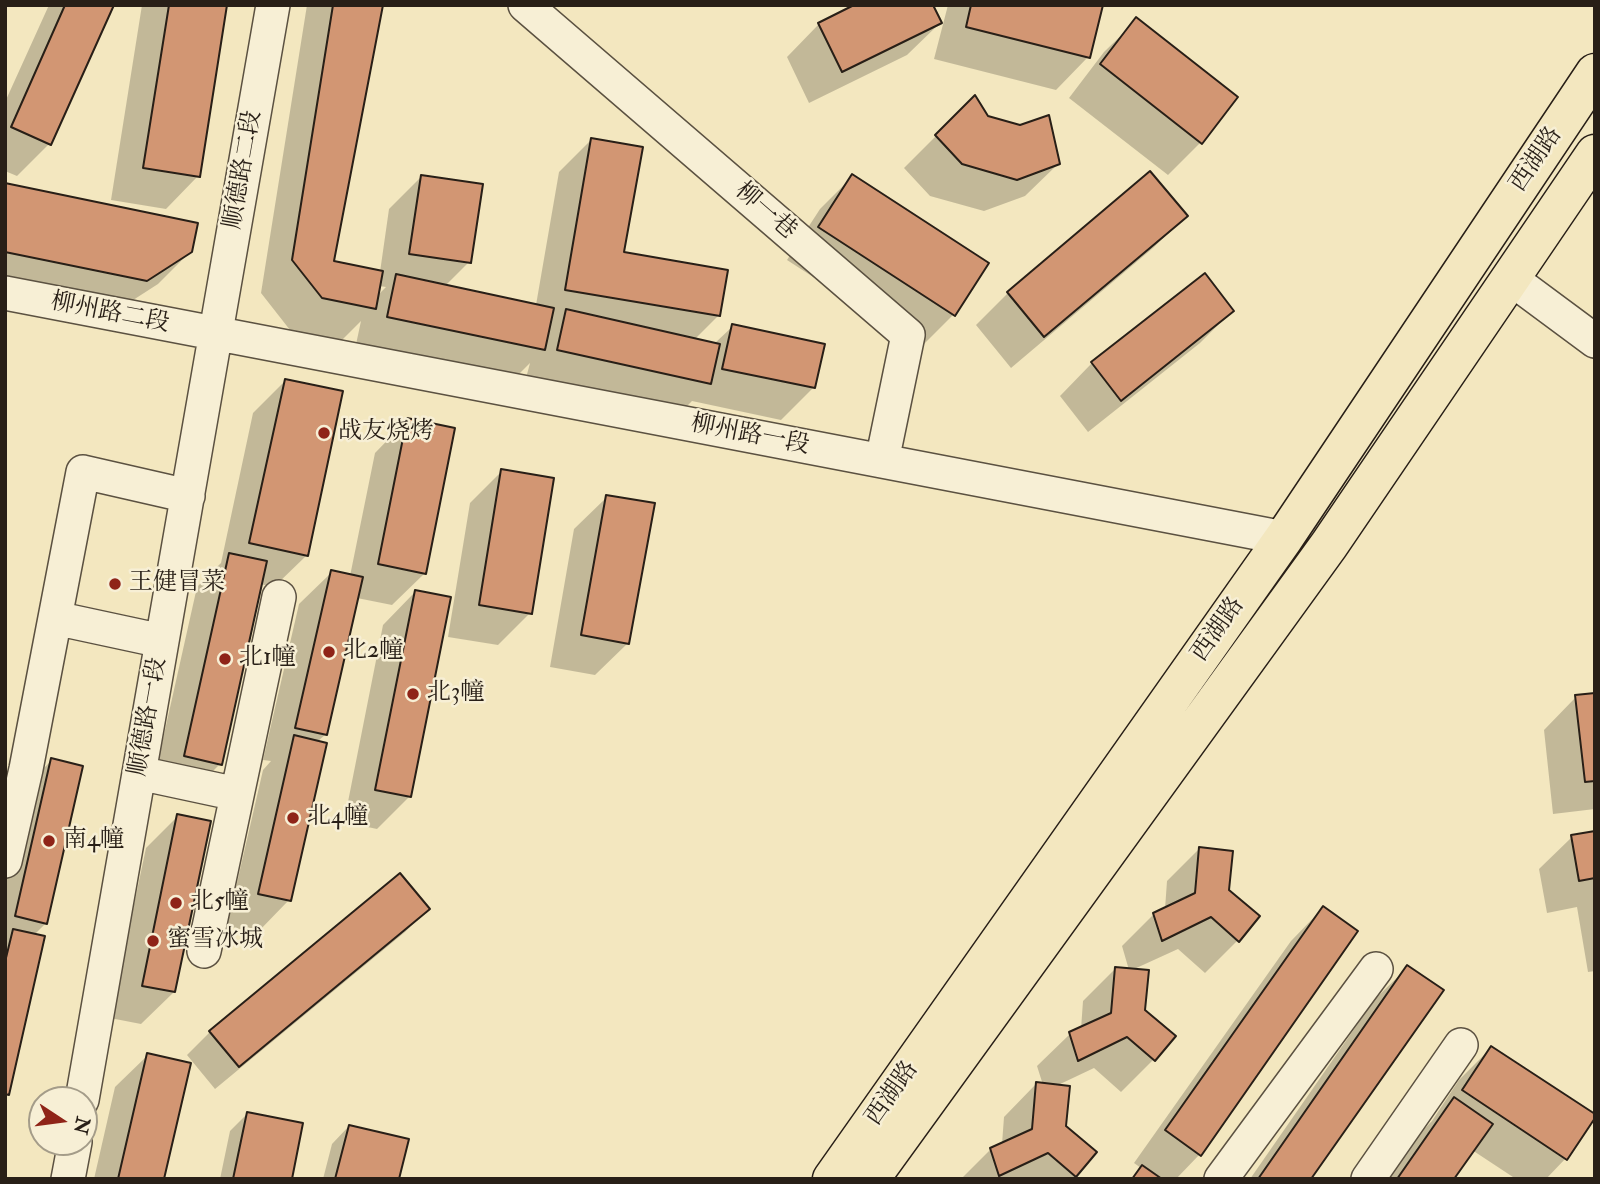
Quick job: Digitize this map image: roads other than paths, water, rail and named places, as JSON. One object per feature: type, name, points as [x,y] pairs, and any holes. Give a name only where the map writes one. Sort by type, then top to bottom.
[{"type":"main road","name":"西湖路","points":[[832,1179],[1284,538],[1595,73]]},
{"type":"main road","name":"西湖路","points":[[870,1179],[1329,545],[1595,154]]},
{"type":"street","name":"顺德路二段","points":[[215,334],[273,5]]},
{"type":"street","name":"柳一巷","points":[[524,5],[908,335],[882,461]]},
{"type":"street","points":[[1510,278],[1595,341]]},
{"type":"street","name":"柳州路二段","points":[[5,293],[215,334]]},
{"type":"street","name":"柳州路一段","points":[[215,334],[1284,538]]},
{"type":"street","name":"顺德路一段","points":[[84,1086],[215,334]]},
{"type":"street","points":[[5,861],[26,769],[83,472],[188,496]]},
{"type":"street","points":[[204,951],[279,597]]},
{"type":"street","points":[[55,618],[162,641]]},
{"type":"street","points":[[139,773],[237,794]]},
{"type":"street","points":[[1221,1179],[1376,969]]},
{"type":"street","points":[[1368,1179],[1461,1045]]},
{"type":"street","points":[[68,1179],[72,1156]]},
{"type":"place","name":"战友烧烤","points":[[324,433]]},
{"type":"place","name":"王健冒菜","points":[[115,584]]},
{"type":"place","name":"北2幢","points":[[329,652]]},
{"type":"place","name":"北1幢","points":[[225,659]]},
{"type":"place","name":"北3幢","points":[[413,694]]},
{"type":"place","name":"北4幢","points":[[293,818]]},
{"type":"place","name":"南4幢","points":[[49,841]]},
{"type":"place","name":"北5幢","points":[[176,903]]},
{"type":"place","name":"蜜雪冰城","points":[[153,941]]}]
